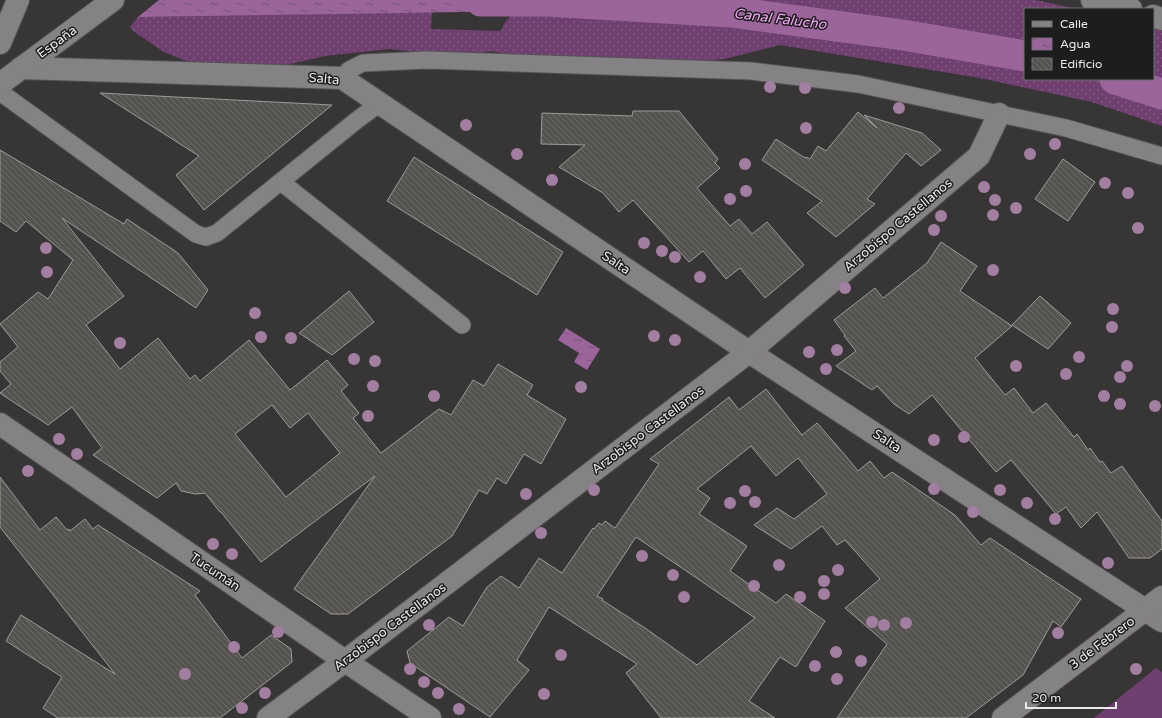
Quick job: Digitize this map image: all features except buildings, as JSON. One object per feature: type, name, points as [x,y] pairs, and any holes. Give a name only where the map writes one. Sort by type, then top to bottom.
[{"type":"street","points":[[0,43],[18,0]]},
{"type":"street","name":"España","points":[[0,84],[113,0]]},
{"type":"street","points":[[1092,0],[1123,5]]},
{"type":"street","name":"Salta","points":[[21,68],[342,78],[749,352],[1157,609]]},
{"type":"street","name":"Arzobispo Castellanos","points":[[268,718],[345,661],[749,352],[980,156],[999,114]]},
{"type":"street","name":"Tucumán","points":[[0,424],[430,718]]},
{"type":"street","name":"3 de Febrero","points":[[1003,718],[1157,609]]},
{"type":"lane","points":[[342,78],[349,70],[363,63],[427,60],[751,70],[858,84],[1066,128],[1162,156]]},
{"type":"lane","points":[[0,92],[196,234],[206,237],[217,233],[356,120],[380,104]]},
{"type":"lane","points":[[281,182],[462,325]]},
{"type":"shaded area","points":[[522,0],[1036,0],[1072,8],[1024,8],[1024,80],[1154,80],[1154,25],[1162,27],[1162,126],[1092,102],[980,78],[780,45],[725,59],[674,63],[531,59],[492,51],[459,56],[389,49],[325,56],[273,68],[196,65],[164,52],[133,31],[130,27],[138,17],[432,12],[431,29],[501,31],[504,24]]},
{"type":"shaded area","points":[[1156,668],[1162,672],[1162,718],[1094,718]]},
{"type":"water","points":[[159,0],[524,0],[518,11],[138,17]]},
{"type":"water","points":[[566,328],[600,349],[587,370],[574,362],[579,353],[558,340]]},
{"type":"waterway","name":"Canal Falucho","points":[[481,1],[547,1],[732,12],[903,35],[1024,56]]},
{"type":"waterway","name":"Canal Falucho","points":[[1118,80],[1162,94]]}]
